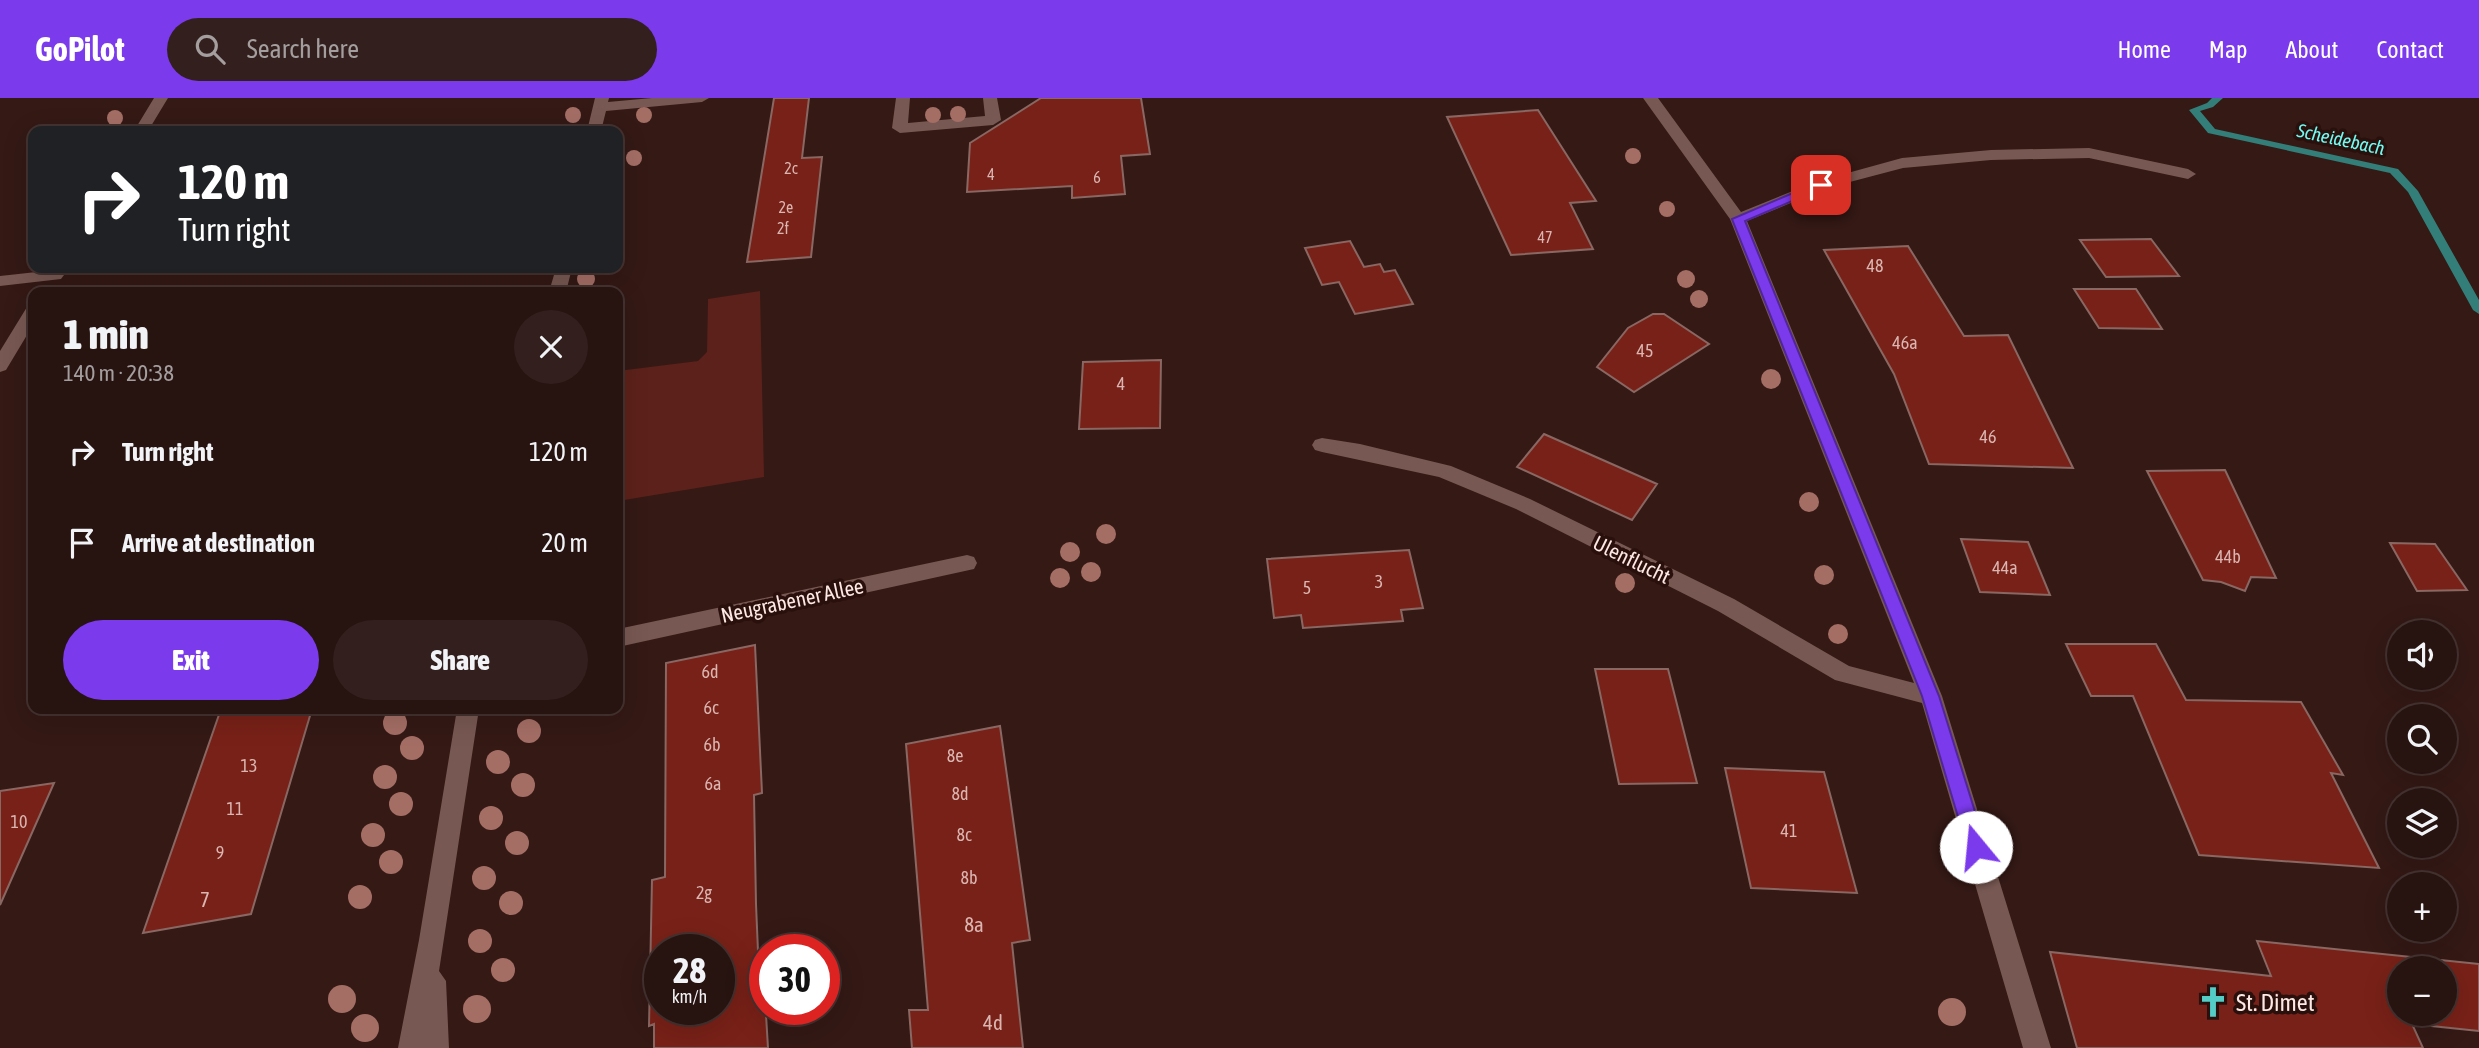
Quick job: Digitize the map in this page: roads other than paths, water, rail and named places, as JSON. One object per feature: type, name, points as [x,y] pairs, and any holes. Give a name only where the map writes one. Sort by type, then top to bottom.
[{"type":"street","points":[[144,126],[161,98]]},
{"type":"street","points":[[595,126],[601,102],[702,98]]},
{"type":"street","points":[[903,98],[900,128],[993,120],[990,98]]},
{"type":"street","points":[[1650,98],[1738,219],[1931,696],[2038,1048]]},
{"type":"street","points":[[1738,219],[1821,185],[1914,162],[1991,155],[2088,153],[2188,174]]},
{"type":"street","points":[[0,281],[46,273]]},
{"type":"street","points":[[0,366],[28,319]]},
{"type":"street","name":"Ulenflucht","points":[[1322,445],[1444,471],[1523,505],[1726,605],[1843,674],[1931,696]]},
{"type":"street","name":"Neugrabener Allee","points":[[623,637],[967,563]]},
{"type":"street","points":[[412,1048],[432,940],[467,714]]},
{"type":"street","points":[[432,940],[435,1048]]},
{"type":"waterway","name":"Scheidebach","points":[[2218,98],[2210,105],[2194,110],[2212,131],[2394,171],[2413,191],[2479,310]]},
{"type":"place","name":"St. Dimet","points":[[2213,1002]]}]
